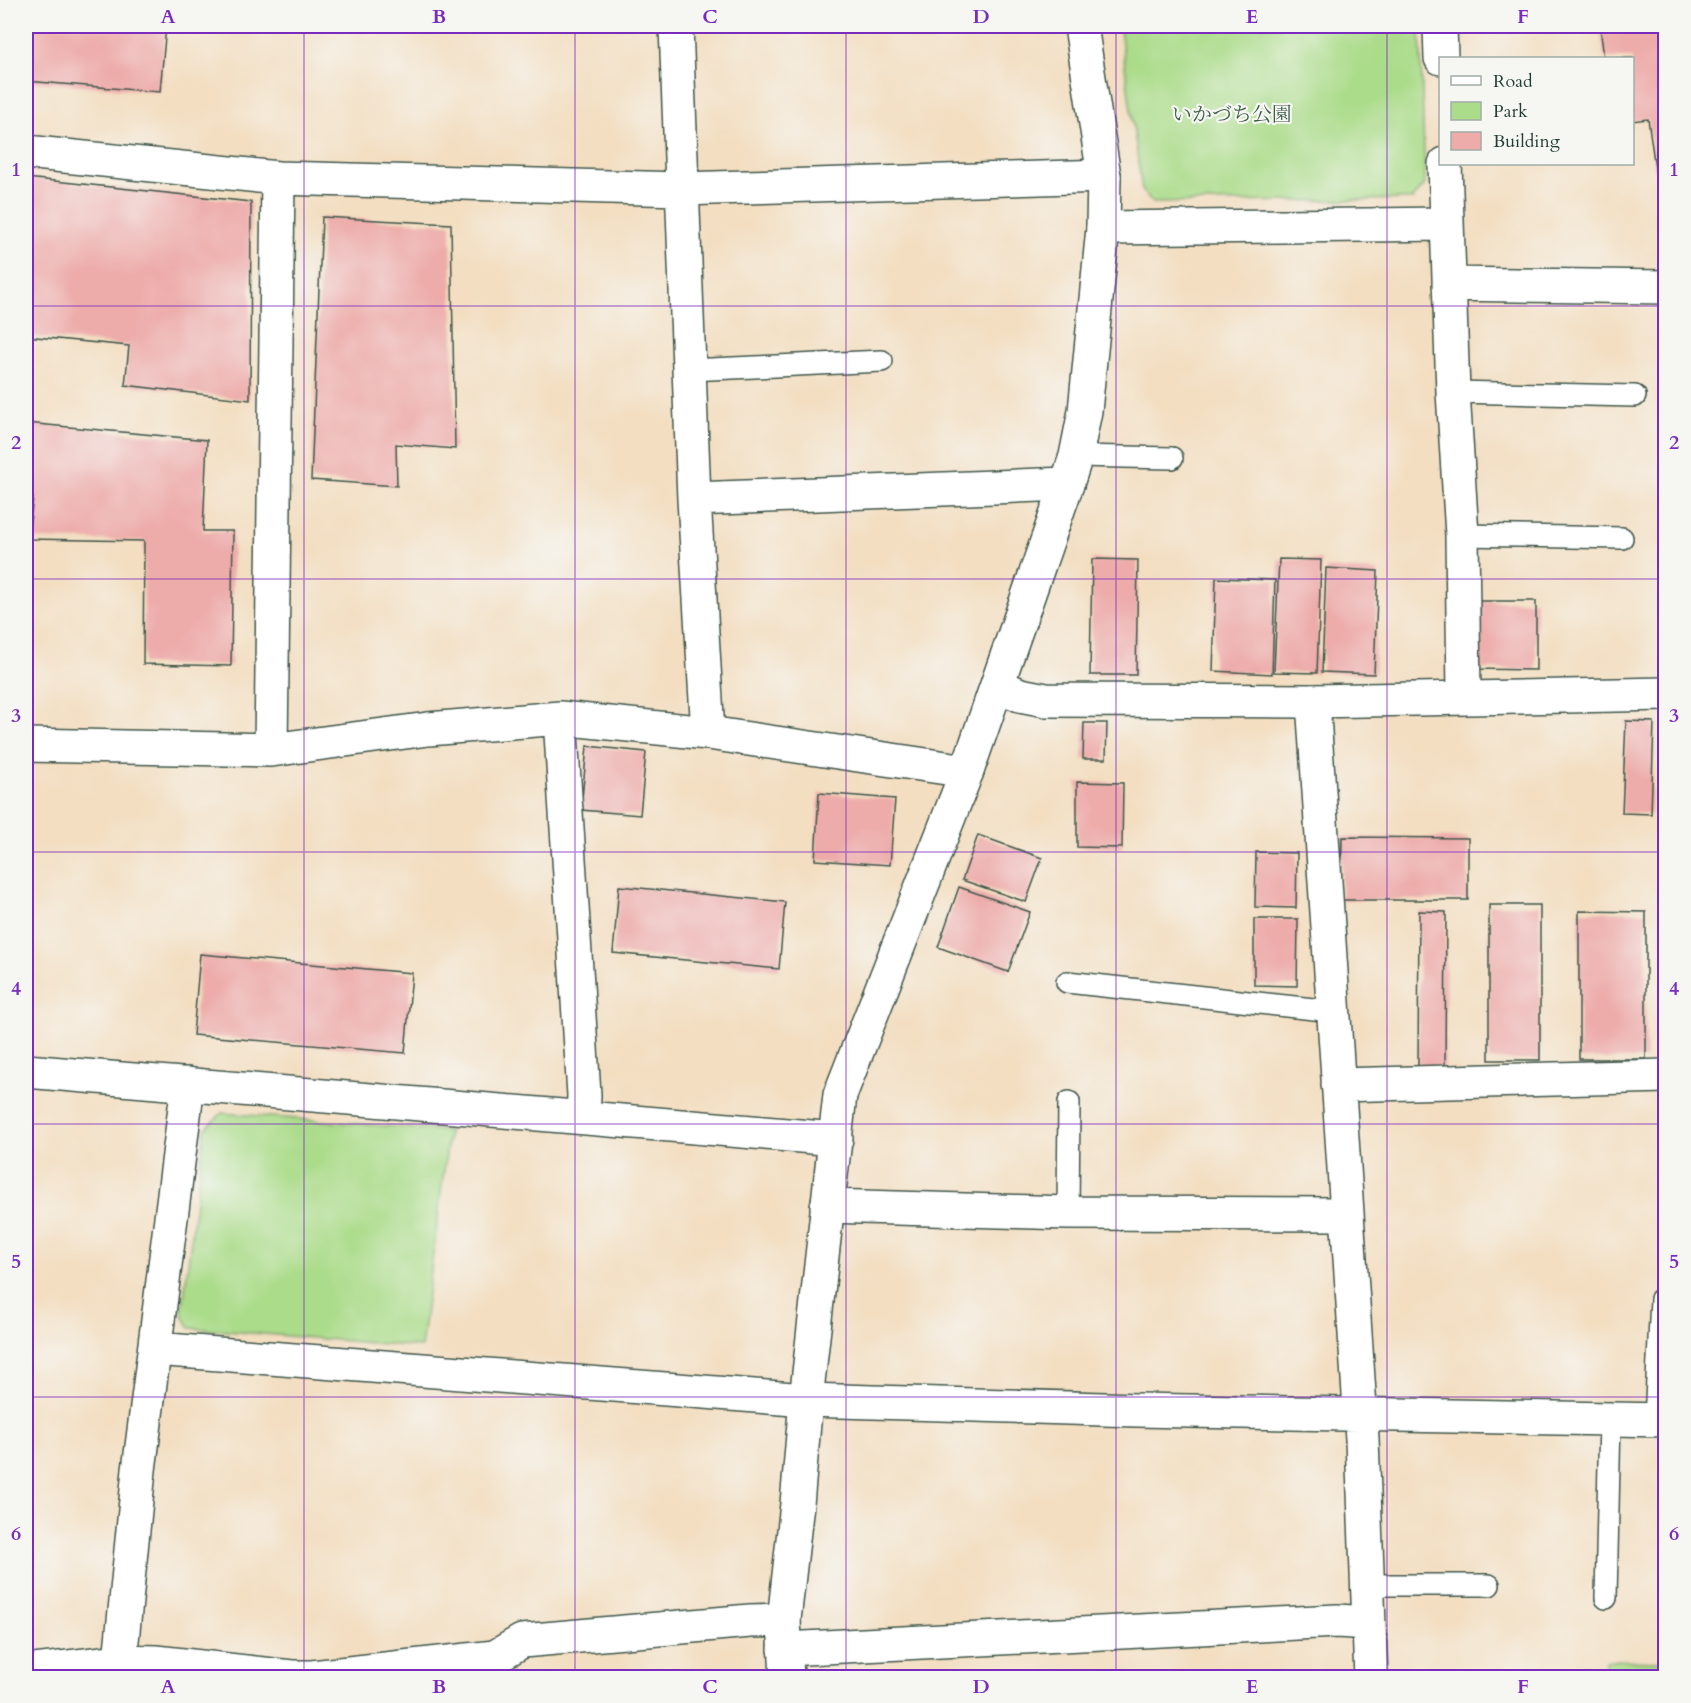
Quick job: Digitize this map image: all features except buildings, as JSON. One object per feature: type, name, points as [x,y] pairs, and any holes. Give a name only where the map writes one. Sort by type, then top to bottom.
[{"type":"street","points":[[676,26],[694,499],[708,733]]},
{"type":"street","points":[[785,1649],[806,1400],[840,1095],[967,771],[998,685],[1072,470],[1085,411],[1103,228],[1104,176],[1081,26]]},
{"type":"street","points":[[1440,26],[1441,57]]},
{"type":"street","points":[[26,152],[278,178],[681,189],[1104,176]]},
{"type":"street","points":[[1445,165],[1453,392],[1462,535],[1464,697]]},
{"type":"street","points":[[271,750],[278,178]]},
{"type":"street","points":[[1103,228],[1447,224]]},
{"type":"street","points":[[1449,284],[1665,286]]},
{"type":"street","points":[[694,499],[1072,470]]},
{"type":"street","points":[[998,685],[1020,695],[1046,700],[1313,701],[1665,694]]},
{"type":"street","points":[[1313,701],[1360,1414],[1371,1677]]},
{"type":"street","points":[[560,718],[583,1116]]},
{"type":"street","points":[[26,745],[271,750],[428,729],[560,718],[708,733],[967,771]]},
{"type":"street","points":[[26,1071],[836,1139]]},
{"type":"street","points":[[1338,1085],[1665,1076]]},
{"type":"street","points":[[120,1661],[139,1470],[188,1084]]},
{"type":"street","points":[[827,1206],[1068,1213],[1346,1214]]},
{"type":"street","points":[[155,1348],[806,1400],[1125,1410],[1660,1420]]},
{"type":"street","points":[[26,1672],[120,1661],[156,1662],[292,1677],[312,1677],[495,1657],[522,1641],[750,1621],[785,1649],[1337,1621],[1369,1623]]},
{"type":"lane","points":[[689,370],[882,360]]},
{"type":"lane","points":[[1453,392],[1635,396]]},
{"type":"lane","points":[[1072,470],[1172,458]]},
{"type":"lane","points":[[1462,535],[1622,538]]},
{"type":"lane","points":[[1067,982],[1332,1011]]},
{"type":"lane","points":[[1068,1213],[1069,1102]]},
{"type":"lane","points":[[1660,1420],[1661,1299]]},
{"type":"lane","points":[[1606,1598],[1610,1419]]},
{"type":"lane","points":[[1367,1585],[1490,1585]]},
{"type":"green space","name":"いかづち公園","points":[[1219,26],[1420,26],[1425,184],[1413,199],[1153,203],[1142,190],[1120,30]]},
{"type":"green space","points":[[222,1113],[449,1131],[421,1347],[190,1328],[182,1313],[205,1129]]},
{"type":"green space","points":[[1606,1660],[1665,1661],[1665,1677],[1606,1677]]}]
